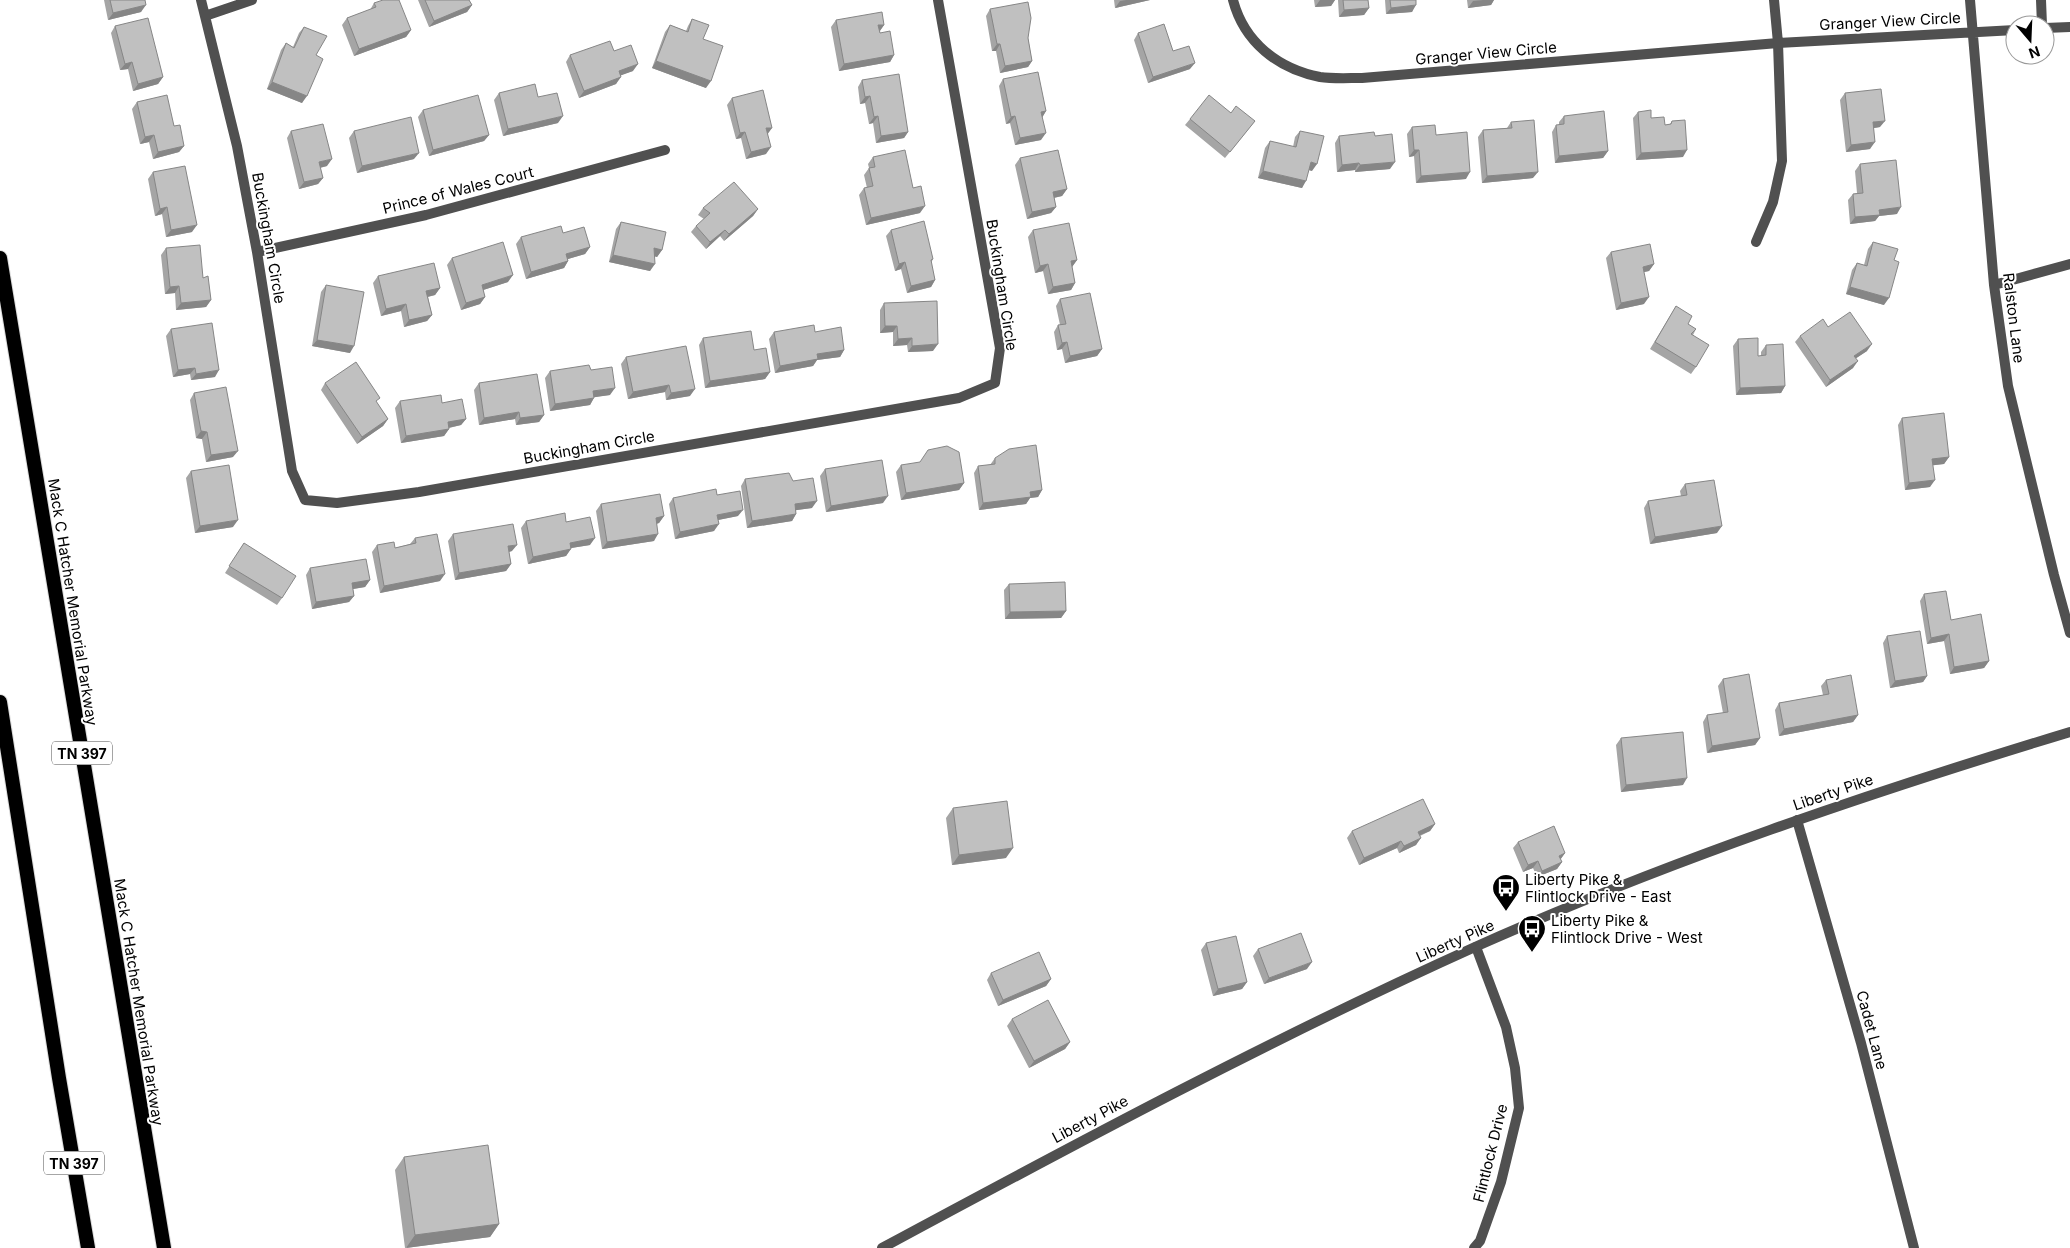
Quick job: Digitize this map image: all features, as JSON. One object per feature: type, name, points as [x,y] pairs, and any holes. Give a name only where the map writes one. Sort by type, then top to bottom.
[{"type":"highway","name":"Mack C Hatcher Memorial Parkway","points":[[0,258],[164,1248]]},
{"type":"highway","name":"TN 397","points":[[0,702],[59,1078],[88,1248]]},
{"type":"street","name":"Buckingham Circle","points":[[201,0],[237,146],[257,252],[292,471],[305,500],[337,503],[419,492],[960,398],[996,383],[1000,348],[938,0]]},
{"type":"street","points":[[205,16],[252,0]]},
{"type":"street","name":"Granger View Circle","points":[[1233,0],[1236,10],[1256,44],[1285,67],[1320,77],[1362,78],[1778,43],[2005,30]]},
{"type":"street","points":[[1756,242],[1773,202],[1782,161],[1778,43],[1774,0]]},
{"type":"street","name":"Ralston Lane","points":[[1970,0],[1994,285],[2008,386],[2059,596],[2070,633]]},
{"type":"street","points":[[2042,0],[2042,15]]},
{"type":"street","points":[[2055,28],[2070,27]]},
{"type":"street","name":"Prince of Wales Court","points":[[257,252],[426,215],[665,150]]},
{"type":"street","points":[[1994,285],[2070,264]]},
{"type":"street","name":"Liberty Pike","points":[[882,1248],[1135,1112],[1290,1034],[1476,947],[1631,883],[1797,820],[1946,769],[2070,732]]},
{"type":"street","name":"Cadet Lane","points":[[1797,820],[1861,1043],[1914,1248]]},
{"type":"street","name":"Flintlock Drive","points":[[1474,1248],[1480,1241],[1501,1182],[1518,1108],[1514,1068],[1506,1027],[1476,947]]},
{"type":"building","points":[[110,0],[145,0],[146,5],[113,13]]},
{"type":"building","points":[[383,0],[399,0],[411,30],[359,49],[347,18],[376,7],[374,3]]},
{"type":"building","points":[[425,0],[469,0],[472,5],[434,21]]},
{"type":"building","points":[[1343,0],[1368,0],[1369,8],[1344,10]]},
{"type":"building","points":[[1390,0],[1416,0],[1416,5],[1391,8]]},
{"type":"building","points":[[1028,2],[1031,18],[1028,38],[1032,61],[1005,66],[1000,44],[997,44],[990,9]]},
{"type":"building","points":[[882,12],[884,25],[878,25],[880,33],[890,31],[894,55],[844,64],[836,20]]},
{"type":"building","points":[[148,18],[163,77],[138,84],[132,62],[125,64],[115,26]]},
{"type":"building","points":[[692,19],[709,25],[703,39],[723,46],[711,81],[656,61],[670,25],[688,32]]},
{"type":"building","points":[[1164,24],[1173,51],[1189,46],[1195,63],[1153,77],[1138,33]]},
{"type":"building","points":[[304,27],[327,36],[316,55],[323,59],[307,96],[272,82],[286,43],[294,48]]},
{"type":"building","points":[[610,41],[614,51],[631,45],[638,64],[619,71],[621,77],[584,91],[570,55]]},
{"type":"building","points":[[1038,72],[1046,111],[1041,112],[1046,133],[1020,138],[1015,116],[1011,117],[1003,79]]},
{"type":"building","points":[[899,74],[908,132],[881,136],[878,116],[874,117],[870,96],[865,97],[862,80]]},
{"type":"building","points":[[535,84],[538,97],[557,93],[563,116],[508,129],[499,93]]},
{"type":"building","points":[[1881,89],[1885,121],[1873,122],[1875,142],[1851,145],[1845,93]]},
{"type":"building","points":[[763,90],[772,128],[766,128],[771,147],[751,152],[745,132],[740,133],[732,98]]},
{"type":"building","points":[[167,95],[174,126],[180,125],[184,146],[158,152],[154,135],[145,137],[137,102]]},
{"type":"building","points":[[478,95],[489,135],[433,150],[423,110]]},
{"type":"building","points":[[1209,95],[1231,113],[1236,106],[1255,121],[1230,152],[1190,119]]},
{"type":"building","points":[[1651,110],[1651,118],[1664,117],[1665,125],[1671,124],[1672,121],[1685,120],[1687,150],[1641,153],[1638,112]]},
{"type":"building","points":[[1604,111],[1608,151],[1559,156],[1556,125],[1564,124],[1564,116]]},
{"type":"building","points":[[411,117],[419,153],[362,166],[354,131]]},
{"type":"building","points":[[1534,120],[1538,172],[1487,176],[1483,130],[1512,128],[1511,122]]},
{"type":"building","points":[[323,124],[332,159],[319,162],[323,178],[304,182],[291,131]]},
{"type":"building","points":[[1435,125],[1436,135],[1467,132],[1470,172],[1421,176],[1419,150],[1414,150],[1412,127]]},
{"type":"building","points":[[1300,131],[1324,136],[1317,164],[1311,162],[1306,181],[1263,171],[1270,141],[1296,147]]},
{"type":"building","points":[[1374,132],[1375,136],[1392,134],[1395,162],[1342,165],[1339,136]]},
{"type":"building","points":[[905,150],[913,188],[921,186],[925,206],[871,218],[864,188],[873,186],[869,168],[875,167],[873,157]]},
{"type":"building","points":[[1058,150],[1067,189],[1053,192],[1056,207],[1032,212],[1020,158]]},
{"type":"building","points":[[1896,160],[1901,207],[1879,210],[1880,215],[1855,217],[1853,194],[1863,193],[1860,164]]},
{"type":"building","points":[[185,166],[197,225],[171,230],[167,207],[160,209],[153,172]]},
{"type":"building","points":[[734,182],[758,209],[729,234],[725,230],[710,242],[696,226],[710,213],[703,208]]},
{"type":"building","points":[[924,221],[933,259],[931,260],[935,280],[911,286],[905,262],[899,264],[891,230]]},
{"type":"building","points":[[621,222],[666,232],[662,250],[654,248],[655,264],[613,255]]},
{"type":"building","points":[[1069,223],[1077,260],[1071,261],[1075,283],[1053,287],[1048,264],[1040,266],[1033,230]]},
{"type":"building","points":[[561,226],[563,233],[584,227],[590,247],[566,254],[568,261],[531,272],[521,237]]},
{"type":"building","points":[[503,242],[513,275],[482,285],[485,297],[466,303],[452,258]]},
{"type":"building","points":[[1873,242],[1898,249],[1894,260],[1899,262],[1889,298],[1850,287],[1857,263],[1867,266]]},
{"type":"building","points":[[1650,244],[1654,264],[1643,267],[1649,297],[1621,303],[1611,252]]},
{"type":"building","points":[[200,245],[203,278],[208,276],[211,300],[181,303],[179,286],[170,287],[166,248]]},
{"type":"building","points":[[434,263],[440,288],[426,291],[432,315],[409,320],[406,304],[386,309],[378,276]]},
{"type":"building","points":[[326,285],[364,292],[354,346],[317,340]]},
{"type":"building","points":[[1090,293],[1102,349],[1070,356],[1067,342],[1062,343],[1058,325],[1066,324],[1060,299]]},
{"type":"building","points":[[937,301],[938,344],[912,346],[912,338],[898,339],[897,326],[885,326],[884,303]]},
{"type":"building","points":[[1676,306],[1692,316],[1688,324],[1696,329],[1691,334],[1709,345],[1696,367],[1655,342]]},
{"type":"building","points":[[1850,312],[1872,344],[1854,356],[1858,361],[1830,380],[1800,336],[1823,319],[1828,327]]},
{"type":"building","points":[[212,323],[219,370],[196,374],[195,368],[178,370],[171,329]]},
{"type":"building","points":[[814,325],[815,332],[841,327],[844,350],[817,354],[818,359],[780,366],[774,332]]},
{"type":"building","points":[[751,331],[754,350],[766,348],[770,372],[710,381],[703,338]]},
{"type":"building","points":[[1758,338],[1758,356],[1766,355],[1766,345],[1783,344],[1785,386],[1740,388],[1738,339]]},
{"type":"building","points":[[686,346],[695,389],[671,393],[669,385],[633,392],[626,357]]},
{"type":"building","points":[[356,362],[380,398],[376,401],[388,419],[362,437],[325,383]]},
{"type":"building","points":[[589,365],[591,370],[612,367],[615,388],[593,391],[594,398],[555,404],[550,371]]},
{"type":"building","points":[[537,374],[544,415],[520,418],[519,412],[484,418],[479,383]]},
{"type":"building","points":[[226,387],[238,451],[211,455],[207,432],[201,431],[194,393]]},
{"type":"building","points":[[441,395],[442,403],[462,399],[466,419],[448,422],[449,429],[406,436],[400,401]]},
{"type":"building","points":[[1944,413],[1949,457],[1932,459],[1935,480],[1909,483],[1902,418]]},
{"type":"building","points":[[1036,445],[1042,490],[1030,492],[1031,497],[983,503],[978,466],[995,464],[995,458],[1009,449]]},
{"type":"building","points":[[947,446],[959,452],[964,483],[906,493],[901,465],[920,462],[928,450]]},
{"type":"building","points":[[882,460],[888,496],[831,506],[825,469]]},
{"type":"building","points":[[229,465],[238,520],[200,526],[191,471]]},
{"type":"building","points":[[789,473],[793,481],[813,478],[817,501],[795,504],[796,514],[752,521],[745,479]]},
{"type":"building","points":[[1714,480],[1722,526],[1655,537],[1648,501],[1687,495],[1685,484]]},
{"type":"building","points":[[716,489],[717,495],[740,491],[743,510],[717,515],[719,524],[680,532],[673,498]]},
{"type":"building","points":[[660,494],[664,516],[656,518],[658,534],[607,542],[601,504]]},
{"type":"building","points":[[565,513],[566,522],[590,517],[595,538],[570,543],[571,549],[533,557],[526,521]]},
{"type":"building","points":[[513,524],[517,545],[508,546],[511,564],[459,573],[453,534]]},
{"type":"building","points":[[437,534],[445,574],[384,586],[377,545],[394,542],[395,548],[416,543],[415,538]]},
{"type":"building","points":[[244,543],[296,576],[282,598],[229,566]]},
{"type":"building","points":[[366,559],[370,580],[352,583],[354,596],[316,602],[310,568]]},
{"type":"building","points":[[1065,582],[1066,611],[1010,612],[1009,584]]},
{"type":"building","points":[[1946,591],[1951,620],[1981,614],[1989,661],[1954,667],[1949,634],[1931,638],[1924,594]]},
{"type":"building","points":[[1920,631],[1927,676],[1895,681],[1887,636]]},
{"type":"building","points":[[1749,674],[1760,738],[1712,746],[1707,715],[1728,712],[1723,679]]},
{"type":"building","points":[[1851,675],[1858,715],[1784,729],[1779,703],[1829,694],[1826,680]]},
{"type":"building","points":[[1683,732],[1687,778],[1626,785],[1621,738]]},
{"type":"building","points":[[1423,799],[1435,824],[1418,832],[1421,838],[1404,846],[1401,841],[1364,858],[1352,831]]},
{"type":"building","points":[[1007,801],[1013,848],[959,855],[953,808]]},
{"type":"building","points":[[1554,826],[1565,853],[1559,856],[1562,862],[1542,871],[1538,861],[1528,865],[1518,842]]},
{"type":"building","points":[[1301,933],[1312,962],[1269,978],[1258,949]]},
{"type":"building","points":[[1236,936],[1247,982],[1218,989],[1206,943]]},
{"type":"building","points":[[1039,952],[1051,979],[1003,1000],[991,973]]},
{"type":"building","points":[[1048,1000],[1070,1042],[1034,1061],[1012,1019]]},
{"type":"building","points":[[488,1145],[499,1224],[415,1235],[404,1157]]},
{"type":"place","name":"Liberty Pike & Flintlock Drive - East","points":[[1506,912]]},
{"type":"place","name":"Liberty Pike & Flintlock Drive - West","points":[[1532,953]]}]
